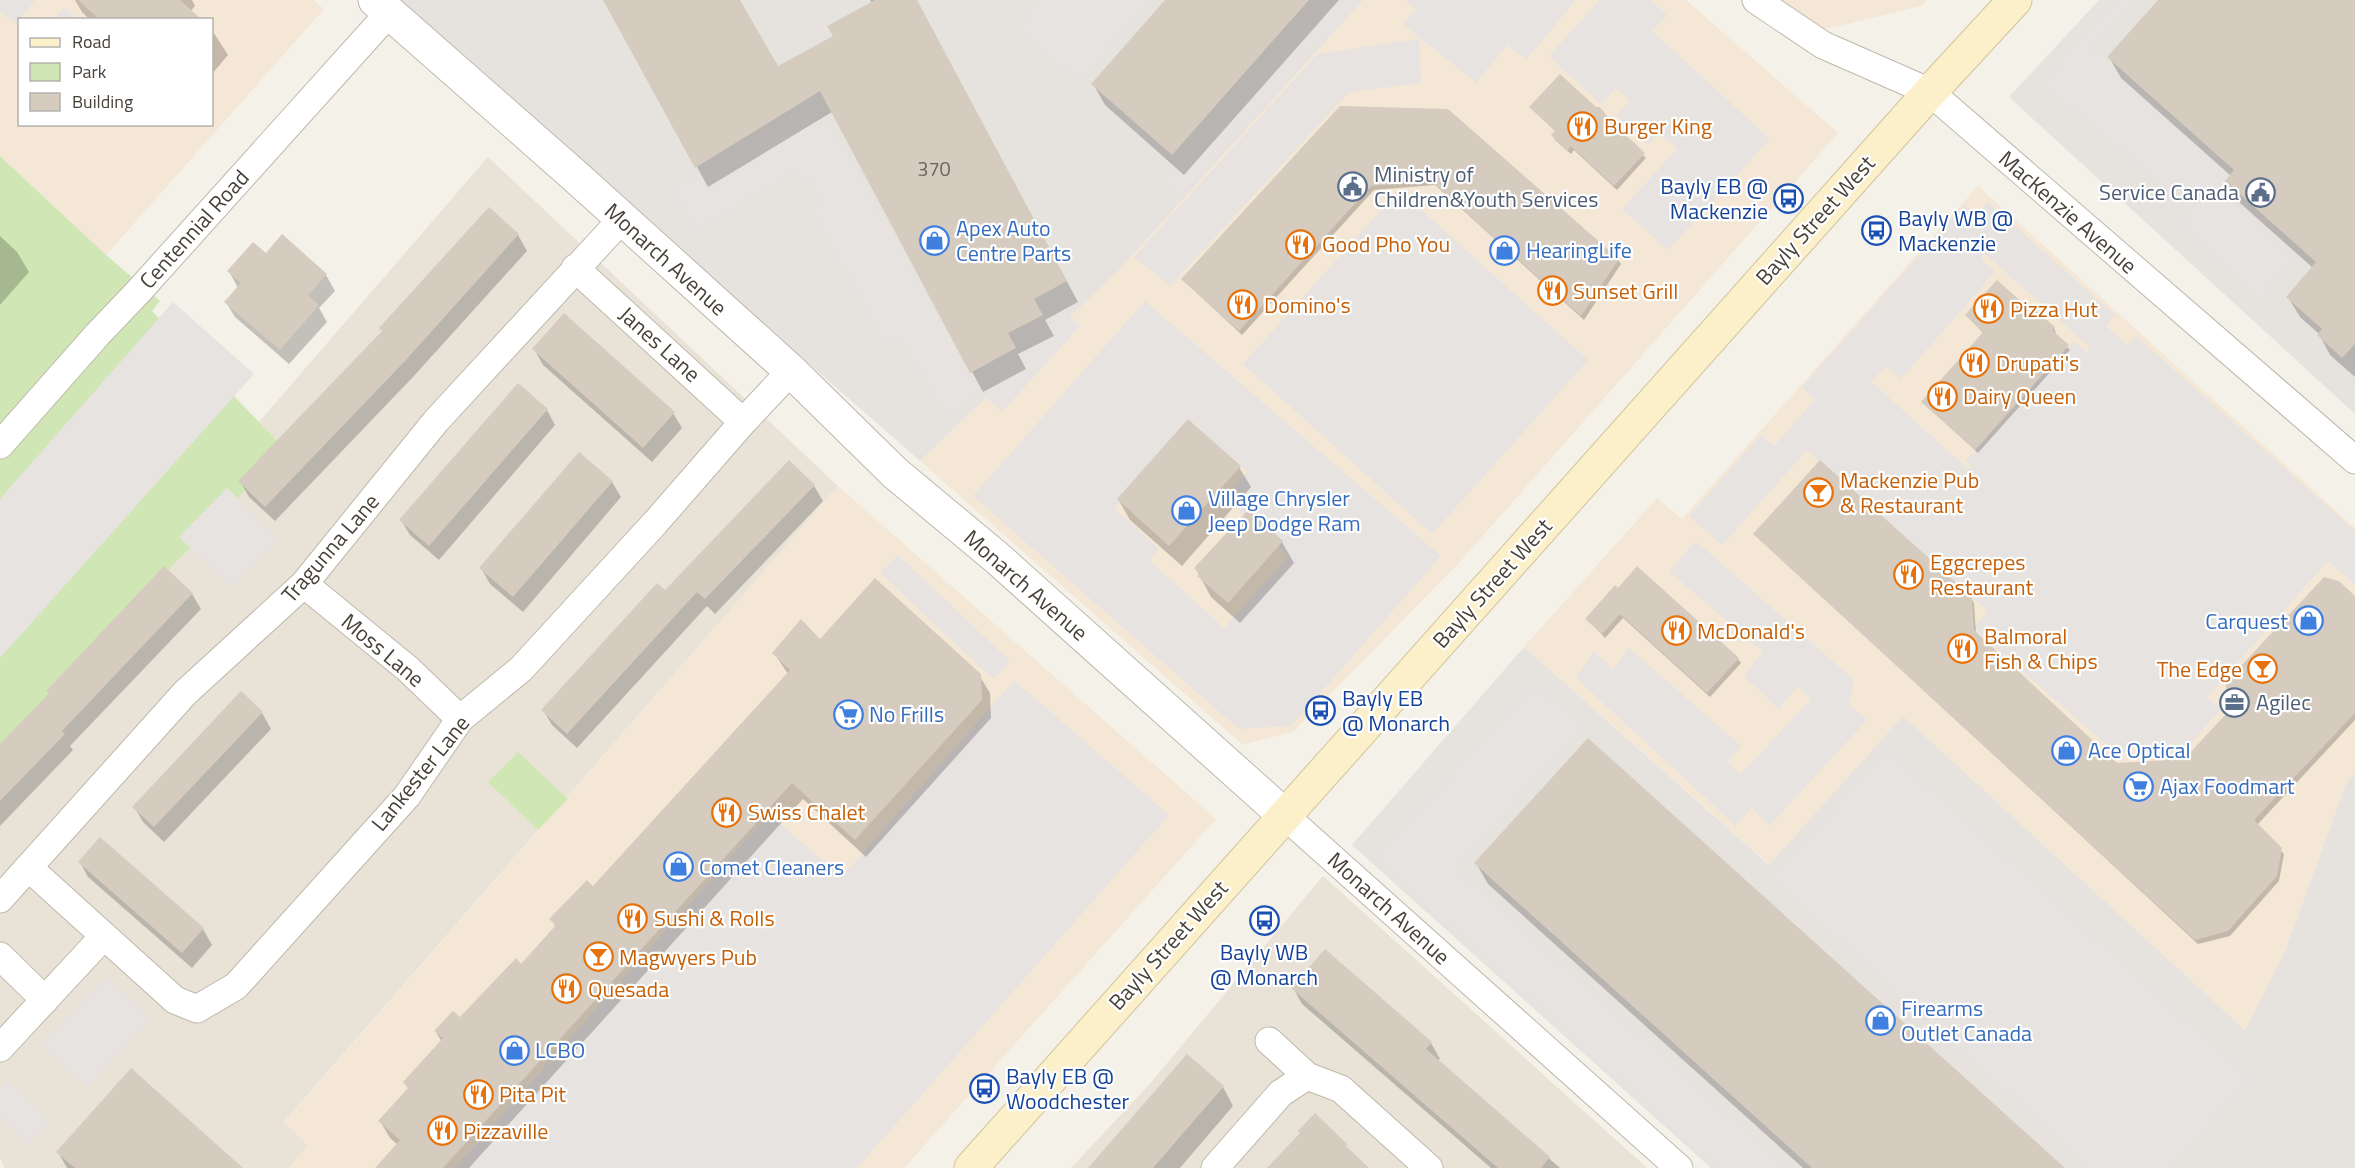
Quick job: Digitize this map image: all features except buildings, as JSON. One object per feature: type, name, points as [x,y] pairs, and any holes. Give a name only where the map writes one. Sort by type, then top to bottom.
[{"type":"main road","name":"Bayly Street West","points":[[974,1166],[1284,815],[1930,92],[2015,0]]},
{"type":"street","name":"MacKenzie Avenue","points":[[1756,0],[1823,45],[1930,92],[2355,460]]},
{"type":"street","name":"Monarch Avenue","points":[[382,6],[558,160],[791,371],[895,473],[996,558],[1679,1168]]},
{"type":"street","name":"Centennial Road","points":[[0,445],[138,292],[382,6]]},
{"type":"street","name":"Tragunna Lane","points":[[0,899],[185,693],[304,584],[436,421],[622,219]]},
{"type":"street","name":"Janes Lane","points":[[575,268],[743,422]]},
{"type":"street","name":"Lankester Lane","points":[[29,868],[175,1000],[197,1009],[236,986],[407,796],[460,719],[521,669],[791,371]]},
{"type":"street","name":"Moss Lane","points":[[304,584],[408,669],[460,719]]},
{"type":"street","points":[[0,1048],[103,937]]},
{"type":"street","points":[[0,956],[45,1000]]},
{"type":"street","points":[[1269,1041],[1307,1076],[1341,1089],[1429,1168]]},
{"type":"street","points":[[1215,1168],[1281,1093],[1307,1076]]},
{"type":"shaded area","points":[[0,0],[313,0],[324,9],[106,255],[0,156]]},
{"type":"shaded area","points":[[0,0],[35,0],[21,18],[18,18],[16,24],[0,12]]},
{"type":"shaded area","points":[[394,0],[1363,0],[1119,270],[920,461]]},
{"type":"shaded area","points":[[1041,0],[1150,0],[1079,82],[1017,28]]},
{"type":"shaded area","points":[[1331,0],[1361,0],[1181,195],[1165,180]]},
{"type":"shaded area","points":[[1363,0],[1686,0],[1838,133],[1458,564],[1294,731],[1243,745],[920,461],[1119,270]]},
{"type":"shaded area","points":[[1405,0],[1576,0],[1526,60],[1507,45],[1476,83],[1403,24],[1416,9]]},
{"type":"shaded area","points":[[1600,0],[1650,0],[1667,15],[1652,31],[1770,139],[1668,250],[1622,209],[1677,149],[1660,133],[1648,144],[1616,115],[1630,101],[1616,88],[1601,104],[1549,56]]},
{"type":"shaded area","points":[[1774,0],[1927,0],[1921,6],[1821,30]]},
{"type":"shaded area","points":[[2099,0],[2355,0],[2355,414],[2009,97]]},
{"type":"shaded area","points":[[2115,0],[2133,0],[2092,47],[2234,174],[2220,191],[2296,259],[2259,299],[2183,229],[2188,207],[2042,83]]},
{"type":"shaded area","points":[[64,8],[77,18],[55,18]]},
{"type":"shaded area","points":[[1419,39],[1421,83],[1349,92],[1170,286],[1134,257],[1317,54]]},
{"type":"shaded area","points":[[808,109],[820,129],[831,123],[980,393],[947,416],[899,336],[884,342],[810,207],[825,201],[808,181],[794,172],[695,232],[673,189]]},
{"type":"shaded area","points":[[488,157],[838,486],[284,1122],[308,1146],[288,1168],[4,1168],[0,1157],[0,745],[285,449],[259,422]]},
{"type":"shaded area","points":[[1978,186],[2355,528],[2355,772],[2346,784],[2285,951],[2245,1030],[1903,716],[1770,865],[1524,647],[1657,498],[1682,519]]},
{"type":"shaded area","points":[[1399,190],[1588,360],[1432,534],[1243,364]]},
{"type":"shaded area","points":[[1988,202],[2115,315],[2106,326],[2128,346],[2136,336],[2355,531],[2355,585],[2328,561],[2207,697],[2221,709],[2182,753],[2176,748],[2161,765],[2134,742],[2120,757],[1974,628],[1988,611],[1807,450],[1722,545],[1689,516],[1761,435],[1774,446],[1815,400],[1802,387],[1965,204],[1977,215]],"holes":[[[1983,255],[1986,255],[2090,347],[2086,352],[2074,341],[1966,461],[1972,466],[1968,469],[1874,384],[1868,385],[1886,366],[1901,379],[1995,272],[1981,259]]]},
{"type":"shaded area","points":[[1145,301],[1441,556],[1291,726],[1239,729],[973,496]],"holes":[[[1193,423],[1248,472],[1225,498],[1289,556],[1224,628],[1149,560],[1159,549],[1115,509]]]},
{"type":"shaded area","points":[[173,302],[254,374],[0,658],[0,499]]},
{"type":"shaded area","points":[[1063,311],[1080,326],[1002,412],[985,396]]},
{"type":"shaded area","points":[[838,486],[1216,819],[904,1168],[288,1168],[308,1146],[284,1123]]},
{"type":"shaded area","points":[[227,488],[279,540],[231,588],[179,537]]},
{"type":"shaded area","points":[[1696,541],[1854,680],[1849,704],[1867,720],[1769,826],[1752,808],[1735,825],[1576,678],[1594,651],[1613,669],[1629,648],[1741,746],[1728,762],[1740,775],[1811,699],[1797,686],[1779,709],[1744,676],[1763,652],[1669,571]]},
{"type":"shaded area","points":[[898,555],[1010,661],[993,679],[880,573]]},
{"type":"shaded area","points":[[1524,647],[1769,865],[1903,716],[2245,1030],[2285,951],[2346,784],[2355,772],[2355,1168],[1711,1168],[1352,845]]},
{"type":"shaded area","points":[[1014,680],[1169,815],[857,1168],[455,1168],[769,814],[842,877]]},
{"type":"shaded area","points":[[1535,683],[1584,727],[1456,868],[1787,1168],[1716,1168],[1375,859]]},
{"type":"shaded area","points":[[1887,749],[2251,1079],[2170,1168],[2090,1168],[1770,878]]},
{"type":"shaded area","points":[[1323,876],[1647,1168],[1071,1168],[1148,1086]]},
{"type":"shaded area","points":[[106,976],[151,1018],[87,1088],[41,1045]]},
{"type":"shaded area","points":[[8,1081],[50,1122],[28,1146],[0,1117],[0,1090]]},
{"type":"green space","points":[[0,156],[106,255],[160,301],[152,311],[285,449],[0,745]]},
{"type":"green space","points":[[518,752],[568,799],[538,830],[488,782]]},
{"type":"place","name":"Burger King","points":[[1583,126]]},
{"type":"place","name":"Ministry of Children&Youth Services","points":[[1353,187]]},
{"type":"place","name":"Service Canada","points":[[2260,192]]},
{"type":"place","name":"Bayly EB @ Mackenzie","points":[[1789,199]]},
{"type":"place","name":"Bayly WB @ Mackenzie","points":[[1877,231]]},
{"type":"place","name":"Apex Auto Centre Parts","points":[[935,241]]},
{"type":"place","name":"Good Pho You","points":[[1301,244]]},
{"type":"place","name":"HearingLife","points":[[1505,250]]},
{"type":"place","name":"Sunset Grill","points":[[1552,291]]},
{"type":"place","name":"Domino's","points":[[1243,305]]},
{"type":"place","name":"Pizza Hut","points":[[1989,309]]},
{"type":"place","name":"Drupati's","points":[[1975,363]]},
{"type":"place","name":"Dairy Queen","points":[[1942,396]]},
{"type":"place","name":"Mackenzie Pub & Restaurant","points":[[1819,493]]},
{"type":"place","name":"Village Chrysler Jeep Dodge Ram","points":[[1187,511]]},
{"type":"place","name":"Eggcrepes Restaurant","points":[[1909,575]]},
{"type":"place","name":"Carquest","points":[[2309,621]]},
{"type":"place","name":"McDonald's","points":[[1676,631]]},
{"type":"place","name":"Balmoral Fish & Chips","points":[[1963,649]]},
{"type":"place","name":"The Edge","points":[[2263,669]]},
{"type":"place","name":"Agilec","points":[[2235,702]]},
{"type":"place","name":"Bayly EB @ Monarch","points":[[1321,711]]},
{"type":"place","name":"No Frills","points":[[848,714]]},
{"type":"place","name":"Ace Optical","points":[[2067,750]]},
{"type":"place","name":"Ajax Foodmart","points":[[2139,786]]},
{"type":"place","name":"Swiss Chalet","points":[[727,812]]},
{"type":"place","name":"Comet Cleaners","points":[[678,867]]},
{"type":"place","name":"Sushi & Rolls","points":[[633,918]]},
{"type":"place","name":"Bayly WB @ Monarch","points":[[1264,920]]},
{"type":"place","name":"Magwyers Pub","points":[[598,957]]},
{"type":"place","name":"Quesada","points":[[567,989]]},
{"type":"place","name":"Firearms Outlet Canada","points":[[1880,1021]]},
{"type":"place","name":"LCBO","points":[[514,1050]]},
{"type":"place","name":"Bayly EB @ Woodchester","points":[[985,1089]]},
{"type":"place","name":"Pita Pit","points":[[478,1094]]},
{"type":"place","name":"Pizzaville","points":[[442,1131]]}]
